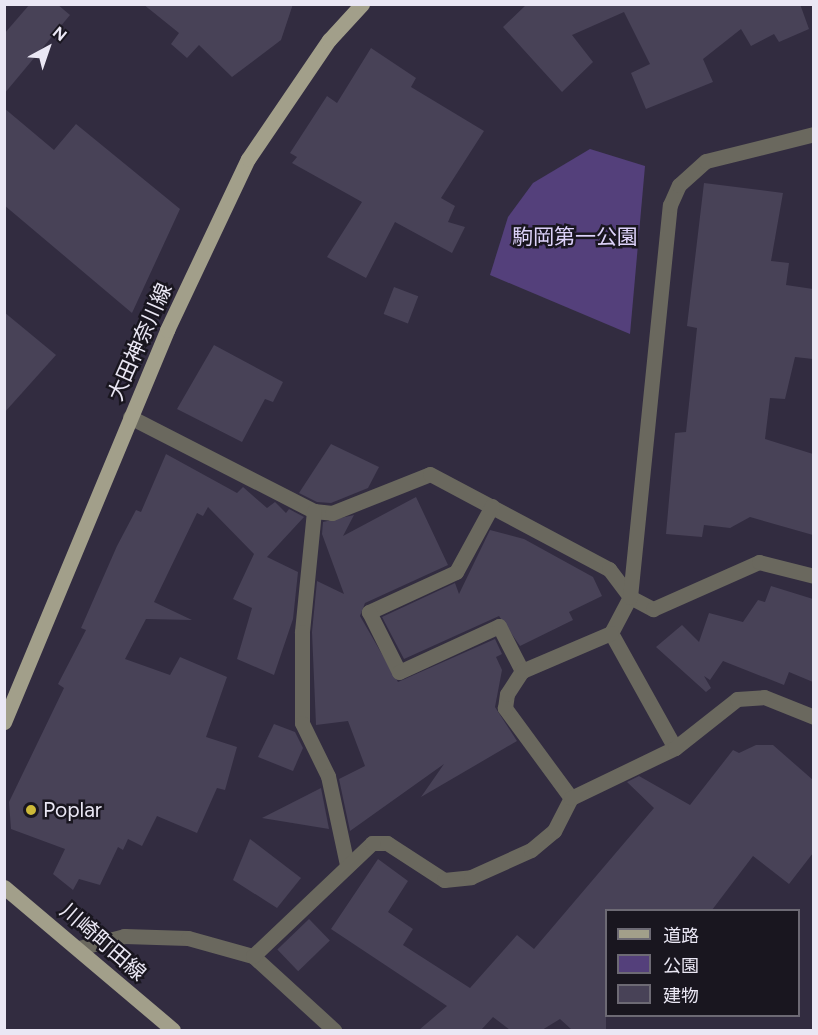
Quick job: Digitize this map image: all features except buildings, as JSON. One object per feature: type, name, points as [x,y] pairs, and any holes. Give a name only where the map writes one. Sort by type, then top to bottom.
[{"type":"main road","name":"大田神奈川線","points":[[4,722],[130,417],[248,159],[329,40],[362,4]]},
{"type":"main road","name":"川崎町田線","points":[[4,887],[79,948],[173,1030]]},
{"type":"street","points":[[571,798],[505,708],[522,671],[611,633],[630,597],[670,205],[689,173],[715,157],[813,134]]},
{"type":"street","points":[[130,417],[314,511],[332,513],[430,474],[609,569],[630,597],[653,609],[759,562],[813,576]]},
{"type":"street","points":[[492,506],[456,572],[369,612],[399,672],[499,626],[522,671]]},
{"type":"street","points":[[314,511],[302,632],[302,723],[328,776],[347,865]]},
{"type":"street","points":[[611,633],[675,748]]},
{"type":"street","points":[[253,956],[372,843],[387,843],[444,880],[471,877],[531,850],[554,831],[571,798],[675,748],[737,699],[764,697],[813,717]]},
{"type":"street","points":[[79,948],[124,936],[188,938],[253,956],[334,1030]]},
{"type":"green space","name":"駒岡第一公園","points":[[590,149],[645,166],[630,334],[490,275],[508,217],[533,183]]},
{"type":"place","name":"Poplar","points":[[31,810]]}]
